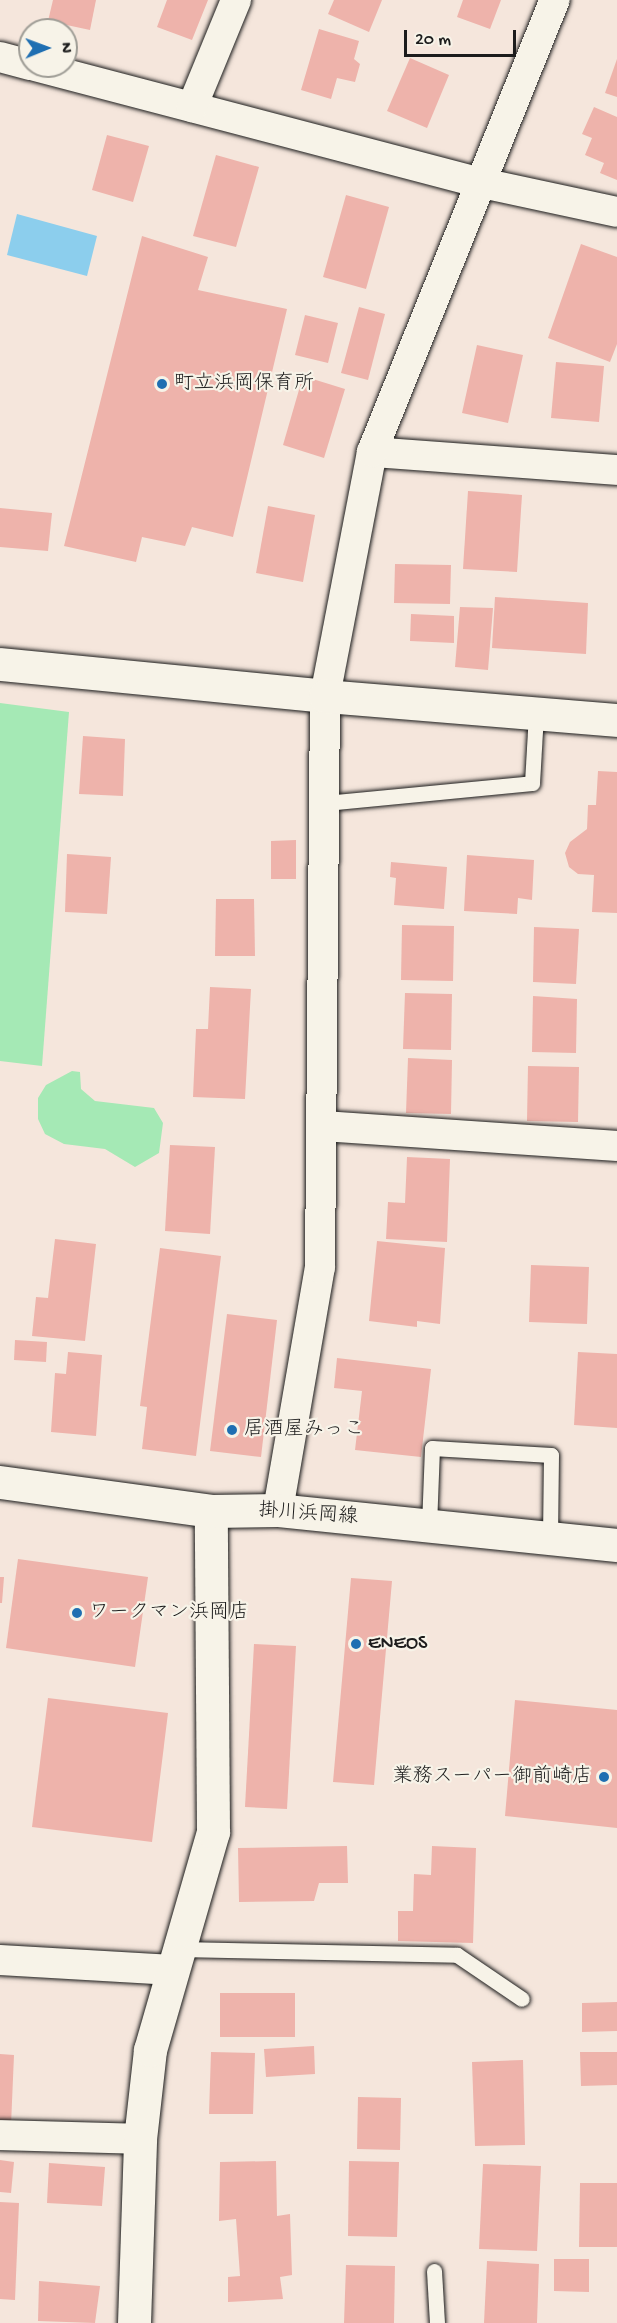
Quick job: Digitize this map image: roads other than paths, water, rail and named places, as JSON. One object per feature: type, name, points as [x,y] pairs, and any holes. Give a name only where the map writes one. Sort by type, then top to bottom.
[{"type":"street","points":[[192,107],[236,0]]},
{"type":"street","points":[[278,1510],[320,1268],[325,696],[372,452],[555,0]]},
{"type":"street","points":[[0,57],[18,62]]},
{"type":"street","points":[[78,77],[482,183],[617,212]]},
{"type":"street","points":[[372,452],[617,470]]},
{"type":"street","points":[[0,664],[325,696],[617,720]]},
{"type":"street","points":[[323,1126],[617,1146]]},
{"type":"street","name":"掛川浜岡線","points":[[0,1482],[211,1511],[278,1510],[617,1545]]},
{"type":"street","points":[[134,2323],[140,2139],[150,2050],[213,1832],[211,1511]]},
{"type":"street","points":[[0,1960],[176,1960]]},
{"type":"street","points":[[0,2135],[140,2139]]},
{"type":"lane","points":[[325,803],[532,783],[536,713]]},
{"type":"lane","points":[[429,1526],[432,1448],[551,1455],[550,1538]]},
{"type":"lane","points":[[176,1960],[457,1955],[522,1999]]},
{"type":"lane","points":[[434,2271],[436,2323]]},
{"type":"water","points":[[17,214],[97,236],[87,276],[7,255]]},
{"type":"place","name":"町立浜岡保育所","points":[[162,384]]},
{"type":"place","name":"居酒屋みっこ","points":[[232,1430]]},
{"type":"place","name":"ワークマン浜岡店","points":[[77,1613]]},
{"type":"place","name":"ENEOS","points":[[356,1644]]},
{"type":"place","name":"業務スーパー御前崎店","points":[[604,1777]]}]
